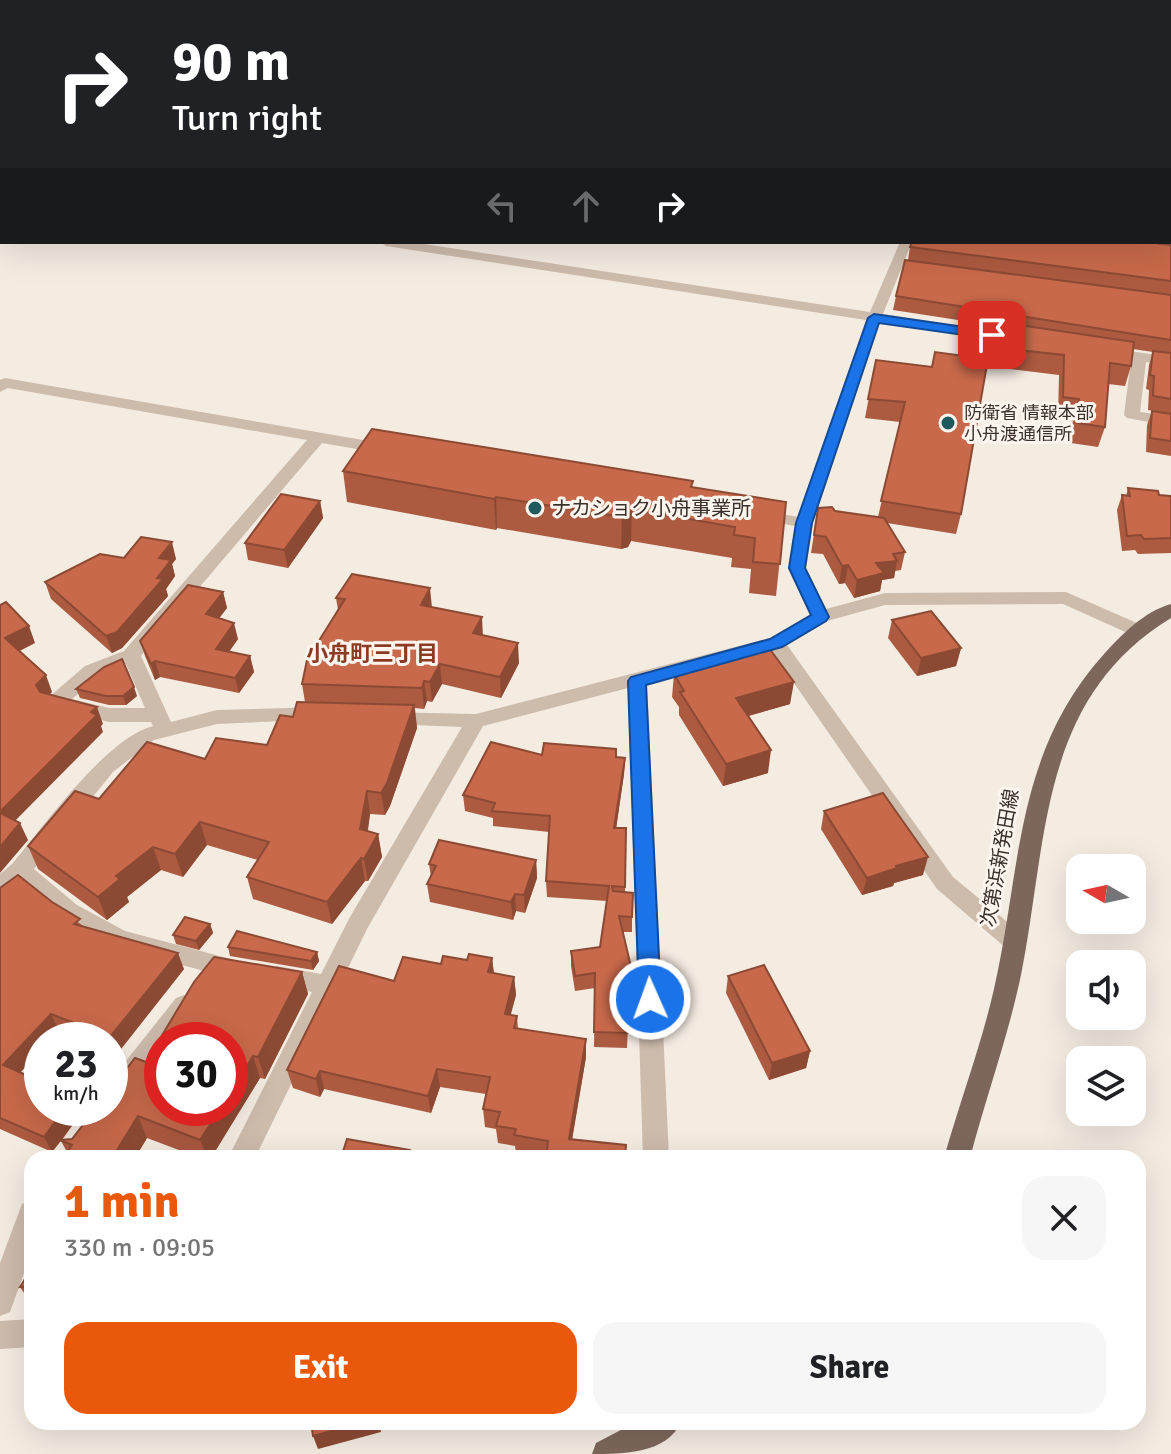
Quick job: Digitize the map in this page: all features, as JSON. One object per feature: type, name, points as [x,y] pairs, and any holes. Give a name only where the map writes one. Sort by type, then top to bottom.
[{"type":"main road","name":"次第浜新発田線","points":[[959,1150],[1002,1001],[1044,768],[1079,697],[1101,667],[1139,631],[1171,610]]},
{"type":"main road","points":[[607,1454],[651,1430]]},
{"type":"street","points":[[399,244],[1014,339]]},
{"type":"street","points":[[820,617],[797,568],[804,523],[874,318],[905,244]]},
{"type":"street","points":[[898,266],[913,268]]},
{"type":"street","points":[[1092,350],[1171,361]]},
{"type":"street","points":[[1139,357],[1132,415],[1171,421]]},
{"type":"street","points":[[0,387],[5,383],[396,451]]},
{"type":"street","points":[[318,437],[131,655],[92,671],[56,702],[109,715],[162,722],[217,717],[342,715]]},
{"type":"street","points":[[741,512],[804,523]]},
{"type":"street","points":[[372,716],[476,721],[776,643],[820,617],[885,599],[1066,598],[1139,631]]},
{"type":"street","points":[[776,643],[945,883],[1014,941]]},
{"type":"street","points":[[131,655],[162,722]]},
{"type":"street","points":[[637,681],[656,1150]]},
{"type":"street","points":[[245,1150],[358,924],[476,721]]},
{"type":"street","points":[[0,886],[20,870],[106,767],[162,722]]},
{"type":"street","points":[[20,870],[69,911],[119,939],[215,965],[328,985]]},
{"type":"street","points":[[128,1077],[215,965]]},
{"type":"street","points":[[0,1302],[24,1235]]},
{"type":"street","points":[[0,1335],[24,1334]]},
{"type":"building","points":[[911,244],[1163,244],[1171,245],[1171,281],[910,247]]},
{"type":"building","points":[[905,260],[1171,295],[1171,340],[896,296]]},
{"type":"building","points":[[972,318],[1134,342],[1131,366],[1110,363],[1105,427],[1077,423],[1079,399],[1063,397],[1064,355],[990,347],[961,514],[881,501],[905,402],[868,399],[876,360],[932,367],[935,352],[964,356]]},
{"type":"building","points":[[1153,351],[1171,353],[1171,399],[1153,396],[1154,376],[1150,375]]},
{"type":"building","points":[[1152,411],[1171,414],[1171,441],[1150,438]]},
{"type":"building","points":[[372,429],[693,481],[691,487],[786,502],[780,564],[753,562],[755,538],[734,535],[735,527],[632,509],[629,516],[622,517],[494,499],[343,471]]},
{"type":"building","points":[[1128,488],[1158,491],[1159,495],[1171,496],[1171,538],[1127,536],[1122,495],[1130,496]]},
{"type":"building","points":[[281,494],[320,501],[284,550],[245,543]]},
{"type":"building","points":[[832,507],[835,511],[884,518],[905,552],[893,554],[897,561],[876,563],[884,573],[857,580],[848,565],[842,566],[826,537],[814,535],[818,508]]},
{"type":"building","points":[[141,537],[172,542],[159,558],[171,560],[157,578],[163,579],[117,632],[106,636],[45,582],[100,554],[124,558]]},
{"type":"building","points":[[352,574],[430,588],[421,605],[482,617],[473,633],[518,643],[500,677],[440,664],[430,682],[424,681],[422,688],[302,684],[307,660],[345,599],[336,598]]},
{"type":"building","points":[[188,585],[223,592],[206,614],[234,623],[216,649],[250,656],[235,678],[155,661],[151,664],[140,641]]},
{"type":"building","points":[[6,602],[29,626],[5,638],[46,675],[36,685],[40,692],[97,707],[91,712],[97,715],[0,812],[0,605]]},
{"type":"building","points":[[931,611],[961,648],[921,658],[892,620]]},
{"type":"building","points":[[769,648],[794,682],[736,698],[771,750],[726,764],[680,692],[684,691],[674,674]]},
{"type":"building","points":[[122,659],[134,687],[123,696],[106,696],[76,689],[104,667]]},
{"type":"building","points":[[297,702],[414,705],[387,783],[381,793],[367,791],[360,829],[378,834],[364,859],[361,858],[327,902],[247,877],[269,842],[200,822],[175,854],[153,847],[116,876],[120,879],[98,897],[28,846],[75,791],[99,799],[147,742],[205,759],[216,738],[267,745],[280,715],[293,717]]},
{"type":"building","points":[[491,742],[542,755],[544,743],[616,749],[616,757],[625,758],[614,828],[626,828],[625,887],[612,886],[613,891],[633,893],[632,917],[619,916],[636,988],[636,1011],[628,1011],[628,1033],[594,1032],[595,973],[575,976],[571,951],[600,947],[609,886],[546,881],[550,816],[492,811],[495,803],[463,795]]},
{"type":"building","points":[[883,793],[928,857],[867,878],[824,811]]},
{"type":"building","points":[[0,813],[20,823],[0,847]]},
{"type":"building","points":[[439,840],[536,860],[524,895],[515,894],[511,902],[427,884],[436,866],[429,864]]},
{"type":"building","points":[[18,875],[80,919],[74,924],[178,953],[122,1022],[72,1022],[51,1014],[43,1022],[24,1022],[24,1043],[3,1065],[24,1074],[24,1126],[52,1126],[44,1137],[0,1118],[0,888]]},
{"type":"building","points":[[185,917],[210,924],[196,941],[173,935]]},
{"type":"building","points":[[237,931],[317,952],[311,961],[228,947]]},
{"type":"building","points":[[469,954],[492,958],[488,972],[514,977],[505,1014],[517,1016],[514,1028],[586,1039],[569,1139],[626,1145],[626,1150],[547,1150],[548,1141],[514,1135],[516,1129],[496,1126],[500,1112],[483,1109],[490,1077],[437,1069],[428,1096],[320,1071],[316,1079],[287,1070],[339,966],[394,981],[403,957],[441,964],[443,956],[467,960]]},
{"type":"building","points":[[214,957],[302,972],[258,1057],[253,1056],[248,1064],[248,1022],[170,1022],[194,982]]},
{"type":"building","points":[[764,965],[810,1051],[772,1063],[728,976]]},
{"type":"building","points":[[135,1058],[144,1061],[144,1118],[138,1116],[117,1150],[69,1150],[72,1145],[60,1140],[72,1139],[82,1126],[128,1126],[128,1067]]},
{"type":"building","points":[[164,1126],[209,1126],[200,1140]]},
{"type":"building","points":[[347,1139],[410,1150],[344,1150]]},
{"type":"building","points":[[312,1430],[335,1430],[313,1436]]},
{"type":"place","name":"防衛省 情報本部 小舟渡通信所","points":[[948,423]]},
{"type":"place","name":"ナカショク小舟事業所","points":[[535,508]]},
{"type":"district","name":"小舟町三丁目","points":[[372,653]]},
{"type":"route","points":[[650,999],[637,681],[776,643],[820,617],[797,568],[804,523],[874,318],[992,335]]}]
